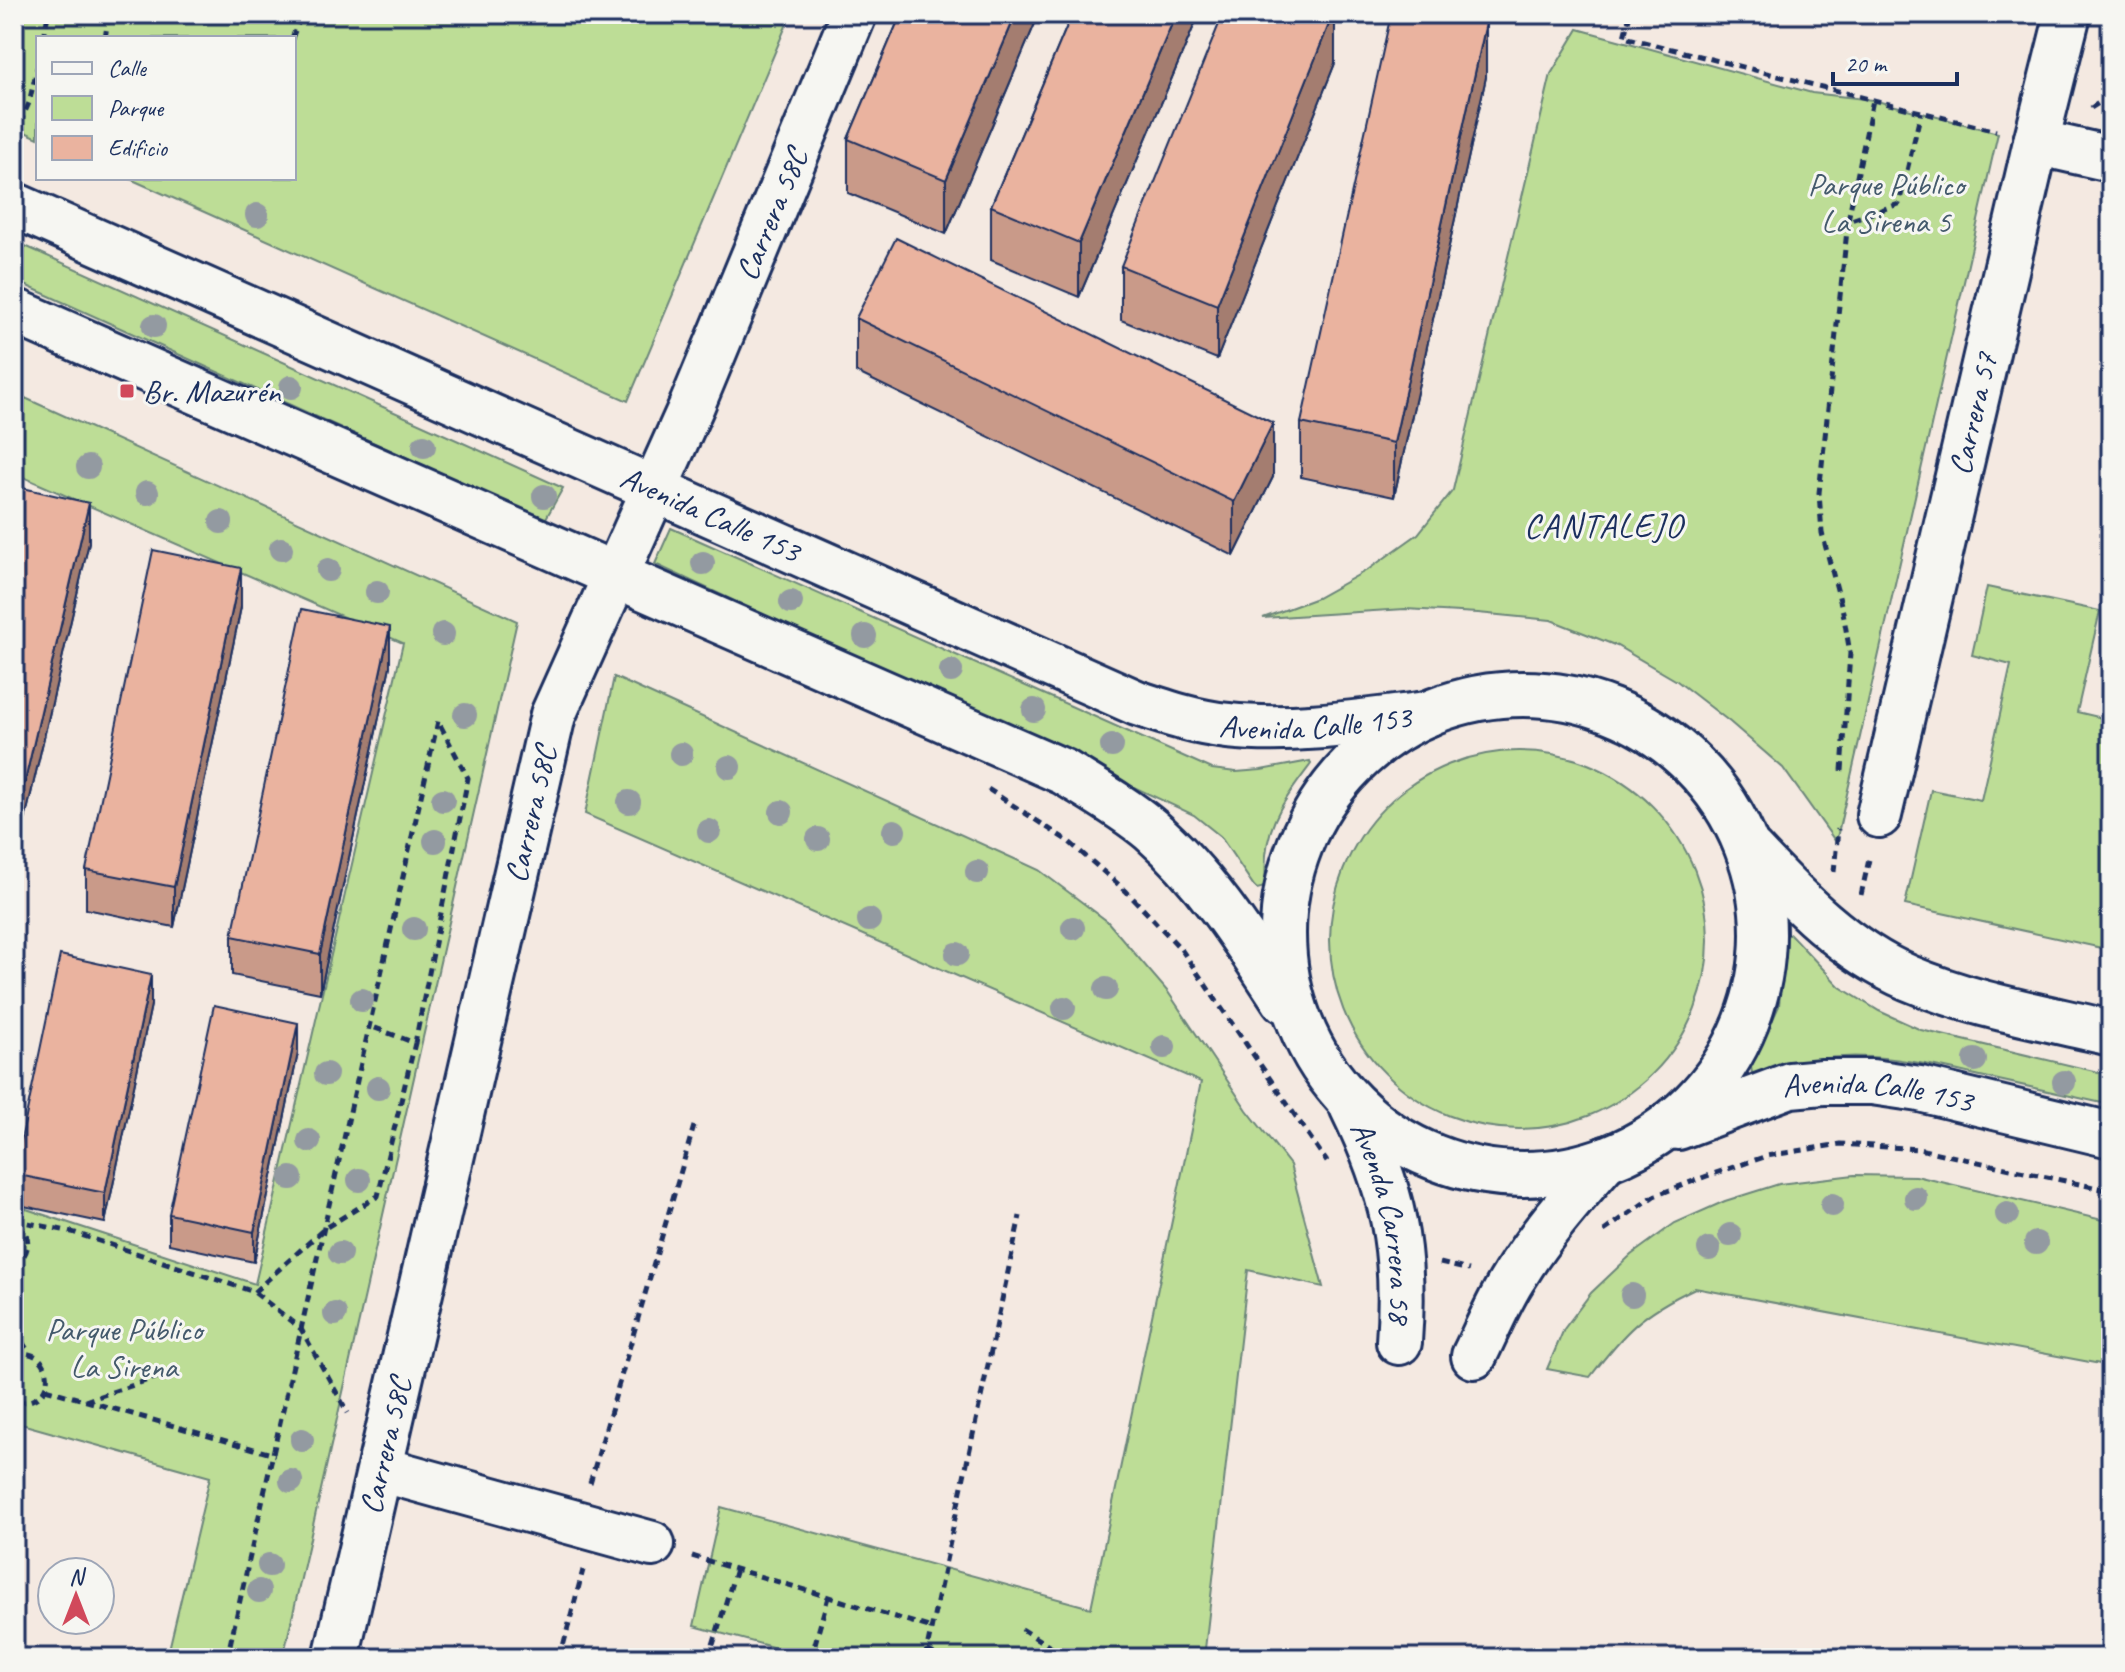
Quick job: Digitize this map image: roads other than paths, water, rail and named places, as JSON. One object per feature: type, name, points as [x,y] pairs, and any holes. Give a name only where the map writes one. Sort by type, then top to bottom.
[{"type":"main road","name":"Carrera 58C","points":[[336,1658],[553,715],[692,405],[854,14]]},
{"type":"main road","name":"Carrera 57","points":[[1879,815],[2068,14]]},
{"type":"main road","points":[[2036,142],[2111,159]]},
{"type":"main road","name":"Avenida Calle 153","points":[[14,205],[1137,703],[1180,717],[1228,726],[1337,725],[1427,714]]},
{"type":"main road","points":[[14,311],[1064,772],[1151,830],[1205,887],[1234,923],[1298,1023],[1321,1067],[1352,1106],[1396,1139],[1446,1161],[1499,1173],[1553,1172],[1606,1159],[1650,1138],[1684,1113],[1713,1082],[1736,1047],[1752,1008],[1761,967],[1764,924],[1758,883],[1747,847],[1730,813],[1708,781],[1681,753],[1650,731],[1615,713],[1579,701],[1541,695],[1502,695],[1464,702],[1427,714],[1381,740],[1342,775],[1311,819],[1291,867],[1282,919],[1284,972],[1298,1023]]},
{"type":"main road","points":[[1747,847],[1794,897],[1834,932],[1909,978],[1981,1001],[2111,1033]]},
{"type":"main road","name":"Avenida Calle 153","points":[[1650,1138],[1759,1095],[1790,1085],[1823,1082],[1872,1082],[1920,1089],[2111,1135]]},
{"type":"main road","name":"Avenda Carrera 58","points":[[1352,1106],[1374,1152],[1391,1202],[1400,1253],[1403,1297],[1399,1342]]},
{"type":"main road","points":[[1474,1356],[1511,1281],[1526,1258],[1555,1217],[1606,1159]]},
{"type":"main road","points":[[380,1469],[652,1544]]},
{"type":"place","name":"Br. Mazurén","points":[[127,391]]},
{"type":"district","name":"CANTALEJO","points":[[1604,525]]},
{"type":"park label","name":"Parque Público La Sirena 5","points":[[1886,202]]},
{"type":"park label","name":"Parque Público La Sirena","points":[[124,1348]]}]
